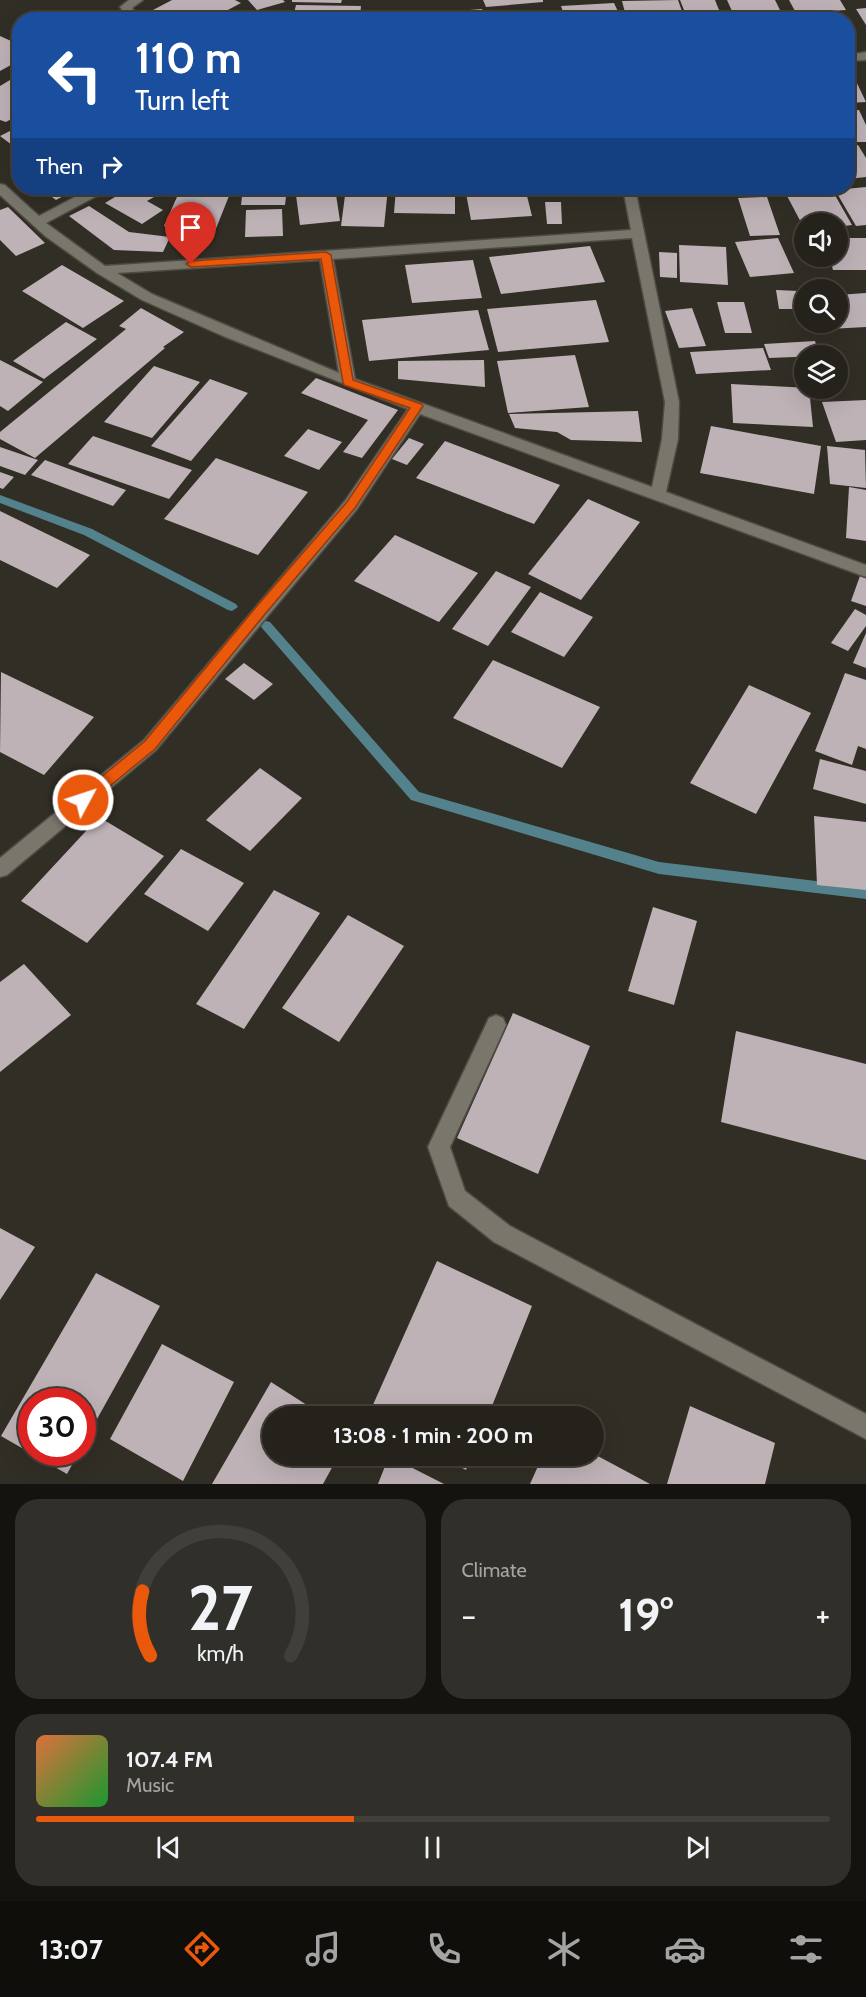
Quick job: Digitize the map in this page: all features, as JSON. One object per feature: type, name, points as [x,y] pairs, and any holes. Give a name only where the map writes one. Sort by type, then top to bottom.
[{"type":"street","points":[[128,12],[126,8],[137,0]]},
{"type":"street","points":[[0,188],[38,222],[102,270],[147,297],[348,382],[866,571]]},
{"type":"street","points":[[38,222],[88,195]]},
{"type":"street","points":[[631,195],[672,402],[670,439],[658,494]]},
{"type":"street","points":[[102,270],[639,234]]},
{"type":"street","points":[[326,255],[348,382]]},
{"type":"street","points":[[0,869],[150,745],[351,505],[417,406]]},
{"type":"street","points":[[496,1025],[439,1147],[458,1198],[502,1234],[866,1427]]},
{"type":"building","points":[[172,0],[235,0],[241,3],[224,12],[157,12],[153,10]]},
{"type":"building","points":[[248,0],[283,0],[285,2],[257,10]]},
{"type":"building","points":[[292,0],[342,0],[341,3],[292,2]]},
{"type":"building","points":[[483,0],[543,0],[543,2],[486,7]]},
{"type":"building","points":[[678,0],[682,12],[625,12],[622,1]]},
{"type":"building","points":[[680,0],[715,0],[720,12],[685,12]]},
{"type":"building","points":[[727,0],[775,0],[781,12],[732,12]]},
{"type":"building","points":[[789,0],[840,0],[846,10],[813,12],[795,12]]},
{"type":"building","points":[[614,3],[618,12],[563,12],[561,6]]},
{"type":"building","points":[[296,5],[361,6],[360,12],[294,12]]},
{"type":"building","points":[[866,8],[866,25],[856,9]]},
{"type":"building","points":[[482,9],[483,12],[445,12]]},
{"type":"building","points":[[544,10],[544,12],[509,12]]},
{"type":"building","points":[[0,36],[12,41],[12,64],[0,71]]},
{"type":"building","points":[[12,79],[12,119],[6,122],[0,120],[0,86]]},
{"type":"building","points":[[855,79],[866,102],[855,103]]},
{"type":"building","points":[[855,110],[859,110],[866,125],[866,142],[855,142]]},
{"type":"building","points":[[12,130],[12,145],[0,136]]},
{"type":"building","points":[[855,145],[858,145],[866,158],[866,177],[855,178]]},
{"type":"building","points":[[866,187],[866,225],[856,226],[838,195],[855,195],[855,188]]},
{"type":"building","points":[[49,195],[65,195],[56,200]]},
{"type":"building","points":[[118,195],[158,195],[147,201],[163,210],[142,224],[105,203]]},
{"type":"building","points":[[178,195],[229,195],[215,231],[164,226]]},
{"type":"building","points":[[242,195],[286,195],[285,205],[241,205]]},
{"type":"building","points":[[296,195],[336,195],[340,221],[300,225]]},
{"type":"building","points":[[345,195],[387,195],[384,227],[341,226]]},
{"type":"building","points":[[395,195],[455,195],[455,214],[394,213]]},
{"type":"building","points":[[466,195],[527,195],[532,216],[471,220]]},
{"type":"building","points":[[787,195],[835,195],[845,213],[796,213]]},
{"type":"building","points":[[767,197],[780,235],[750,236],[738,198]]},
{"type":"building","points":[[545,202],[561,202],[562,224],[547,224]]},
{"type":"building","points":[[89,206],[129,232],[170,237],[163,252],[114,250],[69,216]]},
{"type":"building","points":[[8,207],[45,243],[16,256],[0,240],[0,210]]},
{"type":"building","points":[[282,209],[283,236],[245,237],[246,210]]},
{"type":"building","points":[[778,238],[794,273],[750,277],[735,242]]},
{"type":"building","points":[[848,238],[866,238],[866,270],[833,270],[832,267],[848,267]]},
{"type":"building","points":[[679,245],[726,247],[728,285],[680,282]]},
{"type":"building","points":[[590,246],[605,282],[501,294],[489,257]]},
{"type":"building","points":[[659,252],[677,253],[677,278],[660,277]]},
{"type":"building","points":[[473,260],[482,298],[412,303],[405,265]]},
{"type":"building","points":[[62,265],[124,301],[83,328],[22,291]]},
{"type":"building","points":[[776,290],[794,291],[794,309],[779,309]]},
{"type":"building","points":[[866,293],[866,327],[848,328],[848,294]]},
{"type":"building","points":[[596,300],[609,342],[498,352],[487,309]]},
{"type":"building","points":[[717,302],[744,302],[752,333],[725,333]]},
{"type":"building","points":[[141,308],[184,332],[163,347],[165,348],[35,458],[0,439],[0,432],[126,329],[119,326]]},
{"type":"building","points":[[692,308],[706,346],[679,348],[665,311]]},
{"type":"building","points":[[478,310],[489,350],[369,361],[362,320]]},
{"type":"building","points":[[66,322],[97,339],[44,379],[13,361]]},
{"type":"building","points":[[815,341],[816,345],[794,345],[794,357],[769,358],[764,344]]},
{"type":"building","points":[[763,348],[771,370],[696,374],[690,352]]},
{"type":"building","points":[[575,355],[589,407],[508,413],[497,361]]},
{"type":"building","points":[[0,360],[43,382],[8,411],[0,406]]},
{"type":"building","points":[[484,360],[485,387],[398,379],[398,361]]},
{"type":"building","points":[[154,366],[200,382],[152,438],[104,422]]},
{"type":"building","points":[[316,378],[398,410],[362,458],[343,452],[368,420],[301,393]]},
{"type":"building","points":[[210,379],[248,393],[191,461],[151,446]]},
{"type":"building","points":[[731,384],[794,387],[794,399],[810,399],[813,427],[733,423]]},
{"type":"building","points":[[866,400],[866,440],[836,442],[822,402]]},
{"type":"building","points":[[638,411],[642,442],[571,440],[557,432],[515,428],[509,414]]},
{"type":"building","points":[[711,426],[821,446],[814,494],[700,473]]},
{"type":"building","points":[[308,429],[342,442],[319,470],[284,456]]},
{"type":"building","points":[[93,436],[192,470],[169,499],[68,464]]},
{"type":"building","points":[[409,438],[424,444],[407,465],[392,459]]},
{"type":"building","points":[[445,441],[560,485],[534,524],[416,478]]},
{"type":"building","points":[[827,446],[865,450],[866,488],[830,484]]},
{"type":"building","points":[[0,447],[38,460],[25,475],[0,466]]},
{"type":"building","points":[[216,458],[308,492],[258,555],[164,519]]},
{"type":"building","points":[[45,460],[126,490],[113,506],[31,475]]},
{"type":"building","points":[[0,472],[14,477],[3,489],[0,488]]},
{"type":"building","points":[[849,487],[866,490],[866,541],[846,538]]},
{"type":"building","points":[[588,499],[640,522],[581,600],[528,574]]},
{"type":"building","points":[[0,511],[90,555],[57,588],[0,560]]},
{"type":"building","points":[[395,535],[478,573],[439,622],[354,581]]},
{"type":"building","points":[[496,571],[531,587],[488,646],[452,629]]},
{"type":"building","points":[[860,576],[866,578],[866,606],[851,601]]},
{"type":"building","points":[[540,592],[593,617],[564,657],[511,632]]},
{"type":"building","points":[[855,609],[866,615],[866,626],[848,651],[831,643]]},
{"type":"building","points":[[866,633],[866,668],[853,663]]},
{"type":"building","points":[[493,660],[600,707],[562,768],[453,718]]},
{"type":"building","points":[[244,663],[273,684],[254,700],[225,679]]},
{"type":"building","points":[[1,672],[94,717],[44,775],[0,752]]},
{"type":"building","points":[[845,673],[866,680],[866,749],[858,746],[852,765],[815,751]]},
{"type":"building","points":[[749,685],[811,713],[756,814],[690,783]]},
{"type":"building","points":[[820,759],[866,771],[866,804],[813,789]]},
{"type":"building","points":[[260,768],[302,798],[250,851],[206,820]]},
{"type":"building","points":[[814,816],[866,822],[866,890],[817,885]]},
{"type":"building","points":[[99,817],[164,856],[87,943],[21,901]]},
{"type":"building","points":[[181,849],[244,883],[208,931],[144,894]]},
{"type":"building","points":[[274,890],[320,913],[244,1029],[196,1004]]},
{"type":"building","points":[[653,907],[697,921],[674,1005],[628,991]]},
{"type":"building","points":[[348,915],[404,946],[339,1042],[282,1008]]},
{"type":"building","points":[[24,964],[71,1015],[0,1072],[0,982]]},
{"type":"building","points":[[513,1013],[590,1046],[538,1174],[457,1138]]},
{"type":"building","points":[[736,1031],[866,1064],[866,1160],[721,1122]]},
{"type":"building","points":[[0,1228],[35,1247],[0,1300]]},
{"type":"building","points":[[437,1261],[532,1306],[492,1406],[372,1406]]},
{"type":"building","points":[[96,1273],[160,1306],[96,1421],[96,1388],[29,1388]]},
{"type":"building","points":[[162,1344],[234,1382],[183,1481],[110,1439]]},
{"type":"building","points":[[271,1382],[308,1406],[262,1406],[262,1466],[333,1466],[323,1484],[212,1484]]},
{"type":"building","points":[[690,1406],[775,1443],[765,1484],[667,1484]]},
{"type":"building","points":[[18,1407],[18,1446],[1,1436]]},
{"type":"building","points":[[604,1459],[650,1484],[530,1484],[538,1466],[604,1466]]},
{"type":"building","points":[[53,1466],[71,1466],[67,1474]]},
{"type":"building","points":[[385,1466],[409,1466],[444,1484],[378,1484]]},
{"type":"waterway","points":[[0,499],[88,532],[232,607]]},
{"type":"waterway","points":[[266,625],[415,796],[659,868],[866,893]]},
{"type":"route","points":[[83,800],[150,745],[351,505],[417,406],[348,382],[326,255],[191,264]]}]
